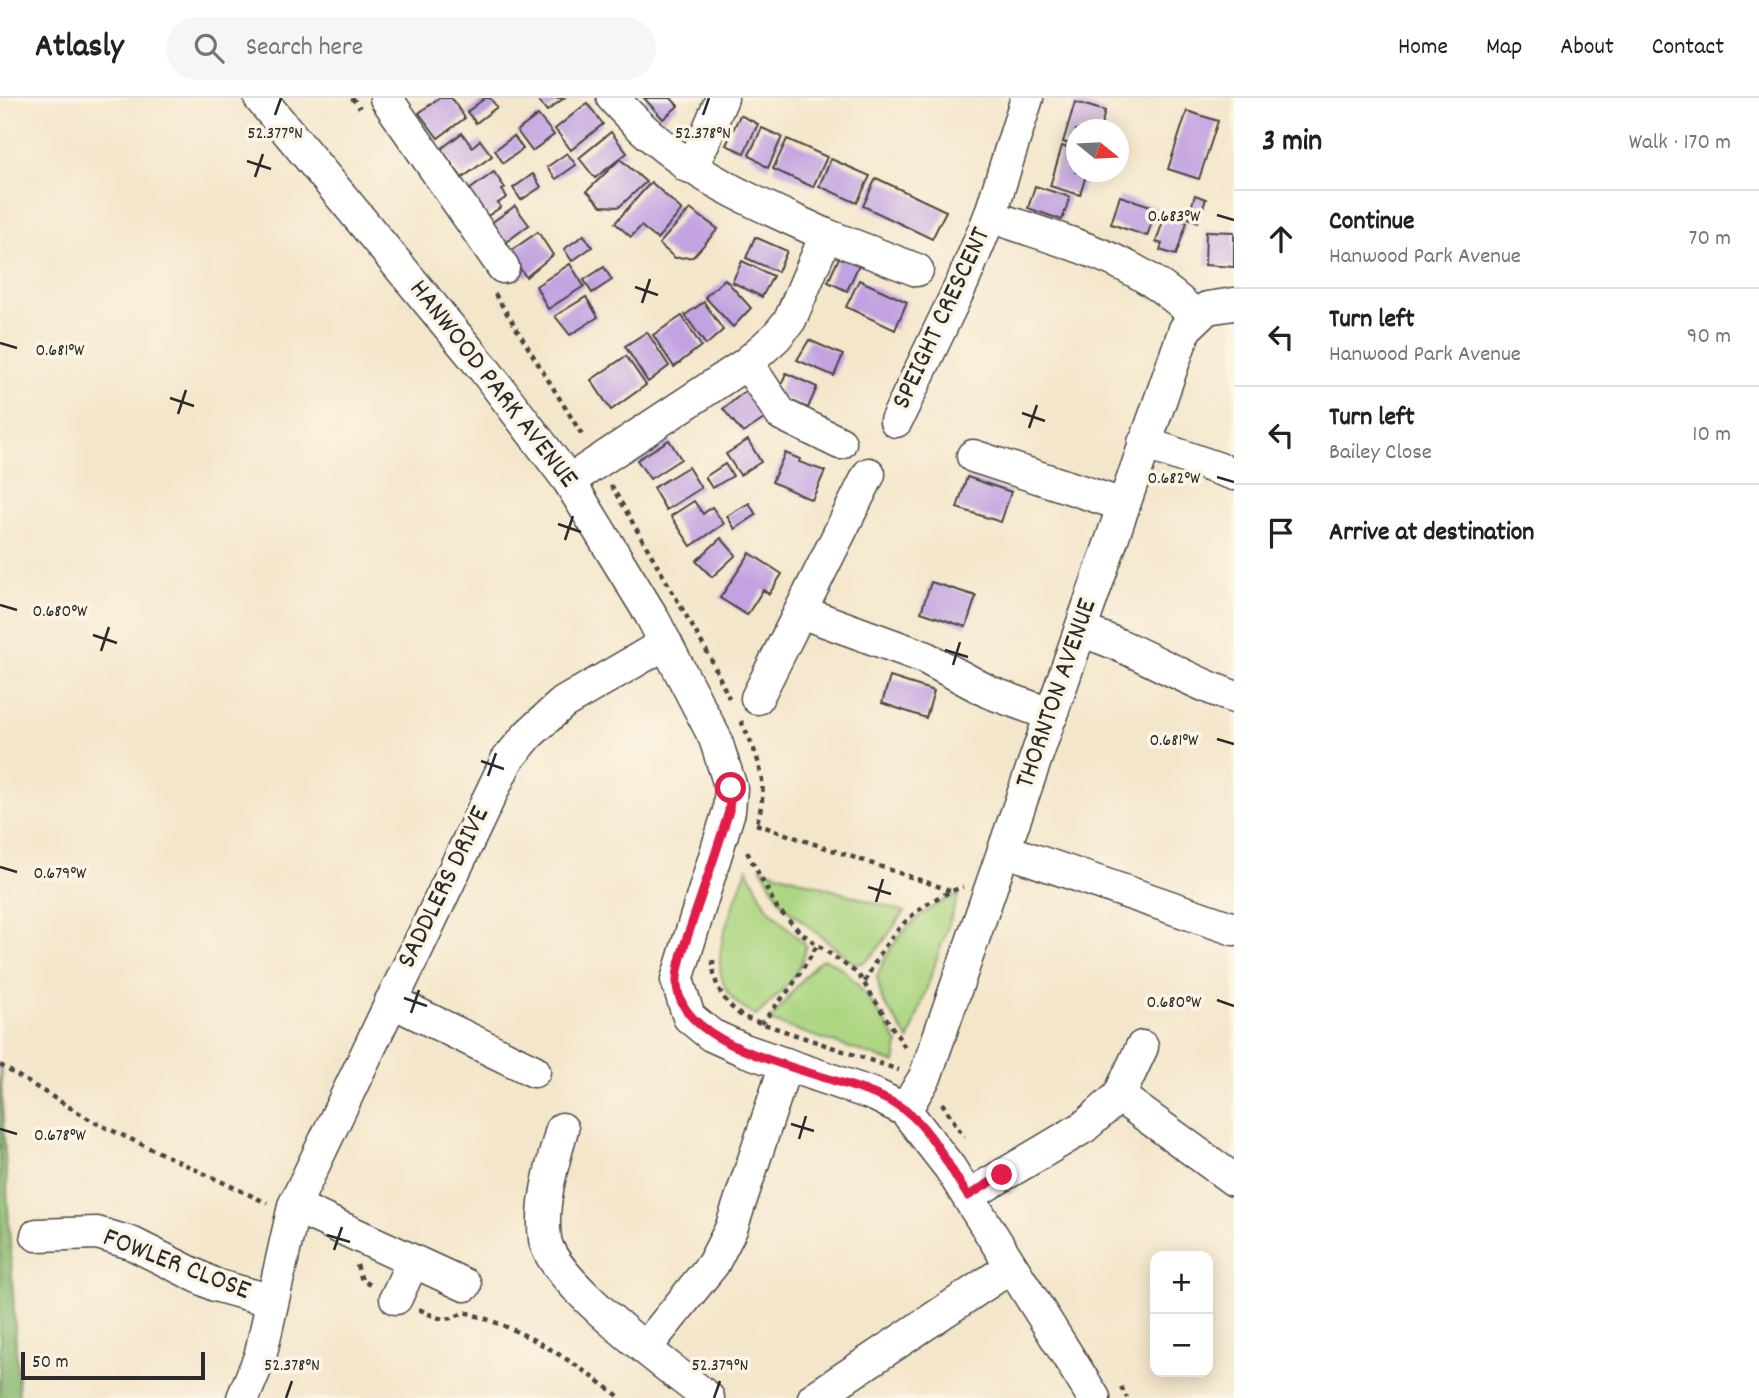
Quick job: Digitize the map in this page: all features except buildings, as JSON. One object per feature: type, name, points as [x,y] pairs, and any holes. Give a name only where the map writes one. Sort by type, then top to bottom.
[{"type":"street","name":"HANWOOD PARK AVENUE","points":[[260,98],[484,369],[569,481],[666,643],[715,738],[731,788],[729,811],[685,944],[677,980],[681,1000],[689,1017],[710,1035],[786,1065],[875,1095],[905,1111],[925,1133],[968,1196],[1094,1398]]},
{"type":"street","points":[[613,98],[653,138],[710,181],[826,235],[916,270]]},
{"type":"street","points":[[687,166],[700,150],[722,98]]},
{"type":"street","name":"SPEIGHT CRESCENT","points":[[896,421],[963,281],[990,216],[1027,98]]},
{"type":"street","points":[[395,101],[503,267]]},
{"type":"street","name":"SPEIGHT CRESCENT","points":[[990,216],[1114,260],[1151,277],[1195,316]]},
{"type":"street","points":[[569,481],[747,363],[790,320],[826,235]]},
{"type":"street","points":[[1195,316],[1207,308],[1234,304]]},
{"type":"street","name":"THORNTON AVENUE","points":[[905,1111],[925,1077],[1144,443],[1185,329],[1195,316]]},
{"type":"street","points":[[747,363],[781,414],[840,443]]},
{"type":"street","points":[[1144,443],[1234,474]]},
{"type":"street","points":[[973,456],[1123,505]]},
{"type":"street","points":[[757,698],[869,474]]},
{"type":"street","points":[[801,612],[924,657],[989,692],[1052,715]]},
{"type":"street","points":[[1081,631],[1116,643],[1209,688],[1234,697]]},
{"type":"street","name":"SADDLERS DRIVE","points":[[243,1398],[260,1357],[272,1301],[282,1205],[391,1001],[507,760],[529,734],[562,703],[666,643]]},
{"type":"street","points":[[1004,850],[1234,929]]},
{"type":"street","points":[[391,1001],[534,1071]]},
{"type":"street","points":[[968,1196],[1084,1127],[1119,1096],[1142,1047]]},
{"type":"street","points":[[646,1348],[713,1264],[731,1229],[786,1065]]},
{"type":"street","points":[[1119,1096],[1234,1180]]},
{"type":"street","points":[[562,1129],[547,1186],[545,1241],[574,1288],[708,1398]]},
{"type":"street","points":[[282,1205],[465,1285]]},
{"type":"street","name":"FOWLER CLOSE","points":[[37,1235],[97,1233],[131,1242],[215,1285],[272,1301]]},
{"type":"street","points":[[396,1298],[413,1261]]},
{"type":"street","points":[[814,1398],[1011,1267]]},
{"type":"path","points":[[756,824],[951,891]]},
{"type":"path","points":[[747,852],[777,908],[800,932],[858,974],[903,1040],[908,1054]]},
{"type":"path","points":[[865,983],[896,929],[922,905],[967,886]]},
{"type":"path","points":[[761,1024],[792,986],[818,944]]},
{"type":"path","points":[[0,1065],[94,1122],[282,1205]]},
{"type":"path","points":[[489,1319],[561,1354],[621,1398]]},
{"type":"green space","points":[[747,868],[767,907],[806,946],[804,957],[794,976],[756,1016],[736,1003],[725,987],[720,969],[725,929]]},
{"type":"green space","points":[[761,868],[905,912],[875,952],[862,963],[855,964],[784,906]]},
{"type":"green space","points":[[959,894],[909,1040],[882,1000],[877,976],[891,949],[909,926],[932,908]]},
{"type":"green space","points":[[823,959],[844,971],[876,1008],[898,1044],[895,1063],[769,1021],[804,977]]},
{"type":"green space","points":[[0,1065],[19,1398],[0,1398]]},
{"type":"route","points":[[731,788],[729,811],[685,944],[677,980],[681,1000],[689,1017],[710,1035],[744,1050],[875,1095],[905,1111],[925,1133],[968,1196],[1002,1175]]}]
